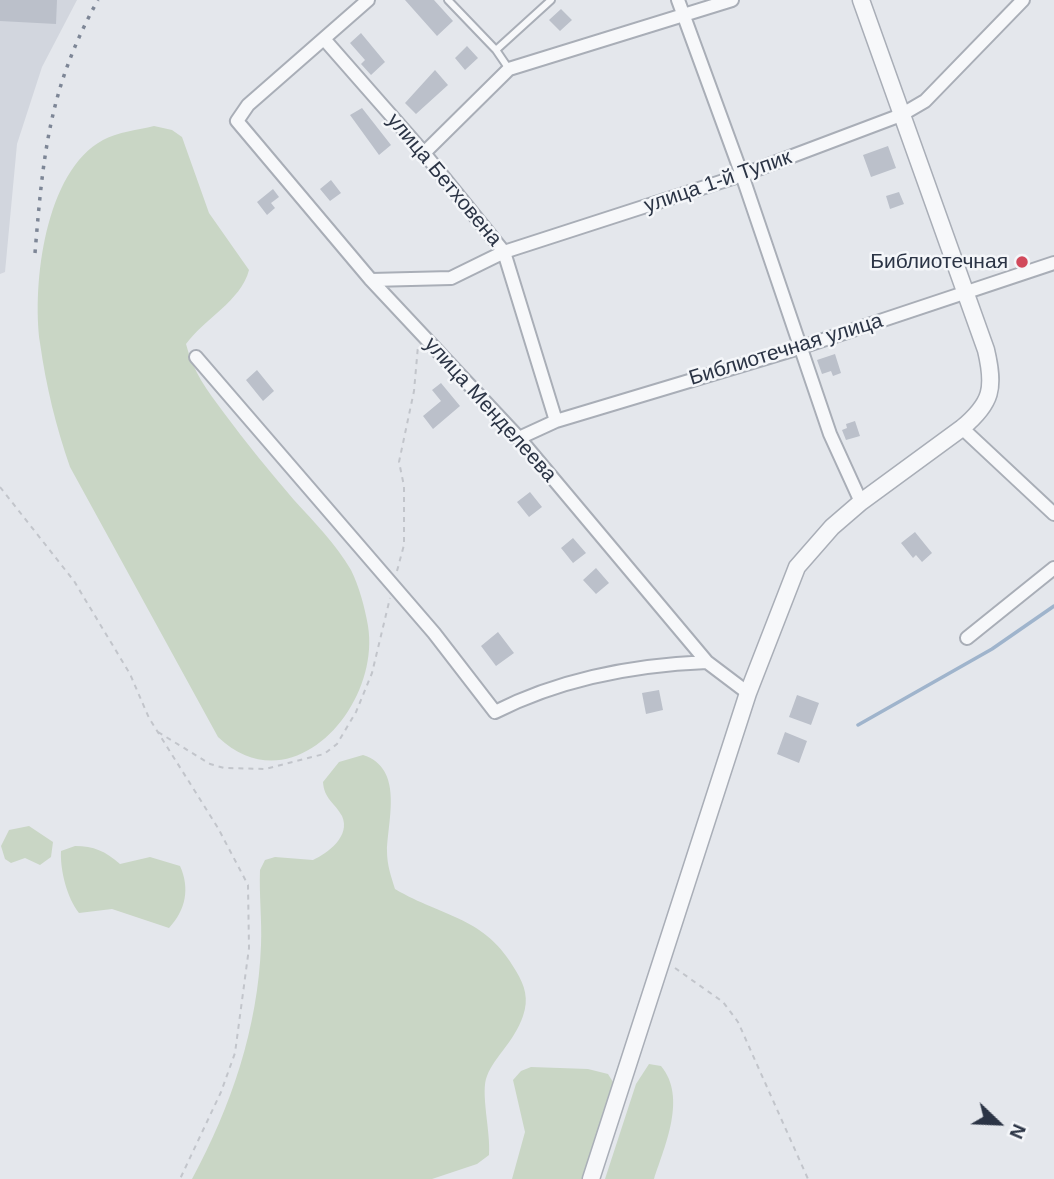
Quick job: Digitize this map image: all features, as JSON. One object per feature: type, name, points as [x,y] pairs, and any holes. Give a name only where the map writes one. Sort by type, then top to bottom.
[{"type":"street","points":[[324,39],[368,0]]},
{"type":"street","points":[[678,0],[742,175],[830,434],[861,502]]},
{"type":"street","points":[[424,153],[509,69],[732,0]]},
{"type":"street","points":[[590,1179],[748,693],[797,567],[832,527],[861,502],[979,414],[989,397],[990,371],[986,350],[861,0]]},
{"type":"street","name":"улица 1-й Тупик","points":[[372,281],[451,278],[504,252],[742,175],[901,115],[925,101],[1023,0]]},
{"type":"street","name":"улица Менделеева","points":[[324,39],[248,105],[237,121],[372,281],[519,438],[707,662],[748,693]]},
{"type":"street","name":"улица Бетховена","points":[[324,39],[424,153],[504,252],[556,421]]},
{"type":"street","name":"Библиотечная улица","points":[[519,438],[556,421],[799,348],[1054,263]]},
{"type":"street","points":[[196,357],[393,585],[495,712],[543,690],[573,681],[630,668],[707,662]]},
{"type":"street","points":[[962,428],[1054,514]]},
{"type":"street","points":[[967,638],[1054,568]]},
{"type":"lane","points":[[448,0],[496,50],[509,69]]},
{"type":"lane","points":[[496,50],[551,0]]},
{"type":"path","points":[[157,731],[210,764],[224,768],[265,769],[324,754],[337,744],[356,712],[372,673],[385,610],[400,566],[404,545],[404,486],[399,462],[414,391],[419,331]]},
{"type":"path","points":[[0,487],[74,581],[130,674],[157,731],[241,866],[251,900],[249,948],[232,1064],[180,1179]]},
{"type":"path","points":[[663,959],[723,1002],[738,1022],[808,1179]]},
{"type":"shaded area","points":[[0,0],[77,0],[42,67],[17,144],[5,272],[0,274]]},
{"type":"green space","points":[[154,126],[172,130],[182,137],[209,213],[249,270],[238,291],[186,344],[192,363],[206,388],[241,435],[345,560],[357,583],[367,619],[368,657],[360,687],[346,715],[326,738],[301,754],[274,760],[246,756],[218,737],[70,467],[45,375],[38,319],[38,291],[41,261],[55,202],[68,176],[83,155],[109,137]]},
{"type":"green space","points":[[363,755],[376,762],[389,783],[391,810],[387,856],[395,889],[462,920],[491,939],[504,953],[524,987],[526,1004],[523,1016],[515,1034],[490,1069],[485,1083],[489,1155],[477,1164],[432,1179],[192,1179],[219,1124],[248,1037],[259,976],[260,870],[265,860],[275,857],[313,860],[336,843],[341,837],[344,823],[325,793],[323,782],[339,762]]},
{"type":"green space","points":[[29,826],[53,842],[51,857],[40,865],[25,858],[11,863],[5,859],[1,846],[9,830]]},
{"type":"green space","points":[[75,846],[99,850],[120,864],[150,857],[180,866],[185,882],[185,898],[175,921],[169,928],[112,909],[79,913],[68,892],[61,859],[61,851]]},
{"type":"green space","points":[[649,1064],[661,1066],[669,1078],[673,1106],[668,1136],[654,1179],[605,1179],[636,1084]]},
{"type":"green space","points":[[531,1067],[588,1069],[608,1074],[613,1082],[582,1179],[512,1179],[525,1132],[513,1080],[521,1071]]},
{"type":"building","points":[[0,0],[57,0],[56,24],[0,21]]},
{"type":"building","points":[[405,0],[434,0],[453,21],[437,36]]},
{"type":"building","points":[[561,9],[572,20],[560,31],[549,20]]},
{"type":"building","points":[[361,33],[385,62],[371,75],[361,64],[365,60],[350,43]]},
{"type":"building","points":[[467,46],[478,58],[465,70],[455,58]]},
{"type":"building","points":[[435,70],[448,85],[416,114],[405,103]]},
{"type":"building","points":[[362,108],[391,145],[379,155],[350,115]]},
{"type":"building","points":[[888,146],[896,168],[871,177],[863,155]]},
{"type":"building","points":[[331,180],[341,193],[330,201],[320,189]]},
{"type":"building","points":[[273,189],[279,197],[271,203],[275,208],[267,215],[257,202]]},
{"type":"building","points":[[899,192],[904,204],[890,209],[886,196]]},
{"type":"building","points":[[835,354],[841,373],[833,376],[831,371],[822,374],[817,360]]},
{"type":"building","points":[[257,370],[274,391],[263,401],[246,380]]},
{"type":"building","points":[[441,383],[460,406],[433,429],[423,416],[441,401],[432,390]]},
{"type":"building","points":[[855,421],[860,436],[846,440],[842,430],[847,428],[846,424]]},
{"type":"building","points":[[530,492],[542,507],[529,517],[517,502]]},
{"type":"building","points":[[915,532],[932,553],[922,562],[916,555],[913,558],[901,543]]},
{"type":"building","points":[[573,538],[586,553],[573,563],[561,548]]},
{"type":"building","points":[[596,568],[609,583],[596,594],[583,580]]},
{"type":"building","points":[[498,632],[514,653],[496,666],[481,646]]},
{"type":"building","points":[[659,690],[663,710],[646,714],[642,693]]},
{"type":"building","points":[[797,695],[819,703],[811,725],[789,717]]},
{"type":"building","points":[[785,732],[807,741],[799,763],[777,754]]},
{"type":"waterway","points":[[858,725],[992,649],[1054,606]]},
{"type":"railway","points":[[35,253],[41,185],[51,123],[69,63],[98,0]]},
{"type":"place","name":"Библиотечная","points":[[1022,262]]}]
